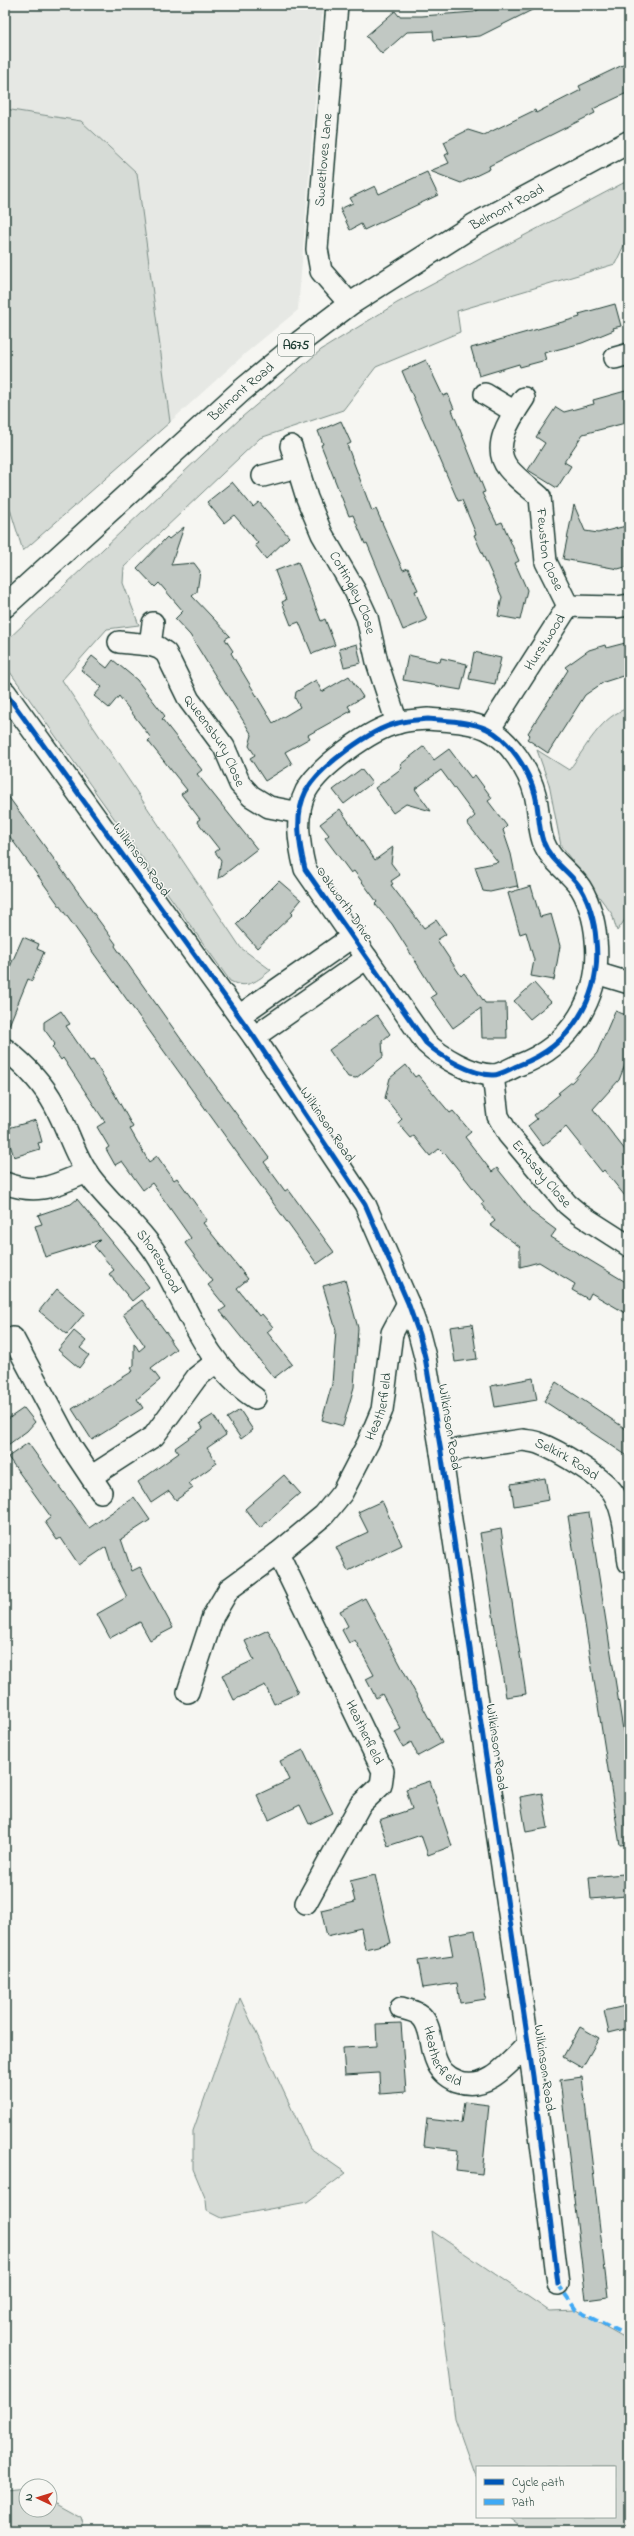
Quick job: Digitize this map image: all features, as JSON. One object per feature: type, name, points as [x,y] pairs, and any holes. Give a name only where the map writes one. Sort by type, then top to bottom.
[{"type":"main road","name":"Belmont Road","points":[[5,606],[240,392],[300,342],[350,304],[474,225],[629,142]]},
{"type":"street","name":"Sweetloves Lane","points":[[337,5],[317,248],[321,271],[350,304]]},
{"type":"street","name":"Fewston Close","points":[[485,394],[519,405],[508,422],[503,436],[502,452],[507,467],[540,497],[546,562],[568,606]]},
{"type":"street","name":"Cottingley Close","points":[[290,446],[307,498],[322,534],[355,591],[367,617],[377,662],[397,723]]},
{"type":"street","points":[[262,476],[297,467]]},
{"type":"street","name":"Hurstwood","points":[[488,730],[568,606],[617,607],[629,605]]},
{"type":"street","points":[[150,645],[153,623]]},
{"type":"street","name":"Queensbury Close","points":[[119,642],[150,645],[159,648],[166,653],[190,700],[224,746],[240,784],[251,796],[269,806],[300,813]]},
{"type":"street","name":"Wilkinson Road","points":[[5,692],[254,1037],[365,1204],[408,1303],[425,1357],[441,1452],[528,2044],[558,2284]]},
{"type":"street","name":"Oakworth Drive","points":[[428,719],[463,722],[488,730],[512,749],[527,772],[535,794],[542,836],[547,850],[554,862],[578,884],[588,905],[596,940],[596,973],[587,1002],[574,1025],[558,1044],[537,1059],[493,1075],[460,1066],[439,1055],[426,1043],[305,869],[300,848],[300,813],[306,792],[317,776],[372,733],[397,723],[428,719]]},
{"type":"street","points":[[239,1016],[352,937]]},
{"type":"street","points":[[254,1037],[367,958]]},
{"type":"street","points":[[596,973],[629,983]]},
{"type":"street","name":"Shoreswood","points":[[5,1049],[26,1068],[44,1090],[54,1105],[86,1172],[103,1195],[148,1241],[216,1362],[236,1386],[255,1398]]},
{"type":"street","name":"Embsay Close","points":[[493,1075],[498,1116],[508,1134],[567,1204],[579,1214],[629,1246]]},
{"type":"street","points":[[5,1183],[35,1190],[51,1187],[86,1172]]},
{"type":"street","name":"Heatherfield","points":[[188,1692],[220,1604],[229,1589],[278,1553],[324,1515],[342,1493],[356,1468],[382,1410],[392,1333],[408,1303]]},
{"type":"street","points":[[14,1352],[71,1447],[96,1484],[154,1436],[166,1423],[197,1377],[216,1362]]},
{"type":"street","name":"Selkirk Road","points":[[441,1452],[523,1440],[536,1442],[550,1447],[604,1483],[615,1496],[623,1521],[629,1563]]},
{"type":"street","name":"Heatherfield","points":[[278,1553],[383,1771],[381,1785],[360,1805],[306,1903]]},
{"type":"street","name":"Heatherfield","points":[[402,2008],[412,2010],[421,2017],[427,2025],[436,2061],[452,2079],[462,2083],[473,2084],[489,2078],[528,2044]]},
{"type":"shaded area","points":[[5,5],[323,5],[298,310],[247,352],[170,422],[137,173],[81,121],[5,109]]},
{"type":"shaded area","points":[[5,109],[81,121],[137,173],[170,422],[23,551],[5,493]]},
{"type":"shaded area","points":[[629,180],[629,235],[615,264],[457,311],[460,332],[376,367],[343,410],[260,438],[124,567],[123,583],[139,625],[107,629],[62,680],[241,948],[271,970],[252,983],[242,985],[236,984],[230,981],[5,665],[5,642],[242,417],[321,350],[397,303]]},
{"type":"shaded area","points":[[629,708],[629,914],[617,931],[612,914],[561,846],[549,784],[537,750],[569,770],[602,725],[619,712]]},
{"type":"shaded area","points":[[240,1998],[310,2148],[346,2173],[307,2202],[221,2218],[207,2211],[206,2200],[193,2169],[193,2131]]},
{"type":"shaded area","points":[[432,2231],[549,2311],[576,2310],[629,2340],[629,2531],[526,2531],[510,2518],[616,2518],[616,2466],[476,2466],[476,2476],[455,2419]]},
{"type":"shaded area","points":[[18,2489],[18,2518],[58,2518],[58,2504],[81,2517],[85,2531],[5,2531],[5,2490]]},
{"type":"building","points":[[487,5],[542,5],[480,36],[434,40],[433,31],[407,32],[382,54],[366,36],[395,11],[399,16],[422,16],[474,12]]},
{"type":"building","points":[[629,62],[629,92],[593,109],[595,113],[489,166],[490,169],[461,183],[430,171],[449,163],[445,155],[449,153],[444,142],[468,130],[484,135],[535,110],[536,113],[581,90],[579,86]]},
{"type":"building","points":[[427,172],[438,195],[364,230],[361,224],[350,230],[340,209],[353,203],[350,198],[375,186],[379,194]]},
{"type":"building","points":[[615,304],[621,326],[613,328],[614,330],[582,343],[544,353],[546,360],[520,367],[519,364],[479,376],[471,348],[580,317],[579,314]]},
{"type":"building","points":[[426,360],[443,396],[448,394],[454,409],[452,410],[485,492],[482,493],[497,524],[502,522],[519,561],[515,563],[527,590],[520,620],[498,616],[502,597],[474,535],[476,534],[462,500],[458,501],[402,371]]},
{"type":"building","points":[[629,390],[629,422],[583,434],[564,462],[571,466],[557,488],[528,470],[545,443],[536,437],[556,407],[564,412],[594,404],[593,400]]},
{"type":"building","points":[[341,421],[351,443],[347,445],[372,511],[376,509],[403,570],[408,568],[418,590],[415,591],[427,620],[403,630],[367,543],[365,544],[353,515],[349,516],[321,445],[323,444],[318,431]]},
{"type":"building","points":[[232,482],[253,507],[259,502],[289,537],[266,559],[255,545],[258,543],[234,515],[224,523],[207,502]]},
{"type":"building","points":[[574,505],[585,531],[598,533],[626,526],[629,538],[629,566],[618,569],[563,559]]},
{"type":"building","points":[[184,527],[171,565],[194,563],[200,571],[197,592],[192,596],[230,636],[225,639],[233,651],[231,653],[273,723],[300,707],[295,698],[296,692],[316,680],[322,692],[349,676],[363,697],[348,706],[351,711],[308,735],[310,738],[285,752],[292,764],[265,781],[250,758],[255,755],[249,746],[252,735],[190,635],[175,619],[183,611],[159,583],[155,587],[137,568],[167,537],[169,539]]},
{"type":"building","points":[[298,562],[321,621],[325,619],[335,645],[312,654],[299,622],[291,625],[282,602],[286,600],[275,571]]},
{"type":"building","points":[[629,642],[629,674],[604,682],[585,695],[548,753],[527,739],[530,735],[528,733],[568,670],[565,667],[589,650],[605,645],[606,648]]},
{"type":"building","points":[[357,644],[361,663],[344,667],[339,649]]},
{"type":"building","points":[[474,652],[501,658],[495,684],[469,679]]},
{"type":"building","points":[[408,655],[440,662],[441,658],[467,664],[461,690],[403,680]]},
{"type":"building","points":[[92,656],[107,668],[113,660],[137,680],[165,716],[162,719],[202,770],[197,774],[257,849],[218,879],[221,860],[215,852],[219,849],[197,821],[200,819],[181,794],[187,790],[148,741],[151,738],[119,696],[109,708],[94,696],[102,687],[81,670]]},
{"type":"building","points":[[424,746],[434,760],[449,749],[471,778],[475,775],[492,798],[488,801],[507,826],[503,830],[511,854],[518,888],[517,886],[490,892],[483,891],[475,867],[498,862],[467,823],[475,816],[441,770],[415,789],[431,811],[406,804],[393,813],[375,788],[402,768],[400,765]]},
{"type":"building","points":[[361,769],[372,783],[344,804],[333,790]]},
{"type":"building","points":[[5,792],[116,944],[115,946],[183,1042],[269,1158],[264,1162],[285,1191],[288,1189],[334,1252],[317,1264],[5,830]]},
{"type":"building","points":[[340,809],[375,860],[393,847],[391,863],[400,875],[391,881],[393,884],[391,885],[424,928],[436,920],[446,934],[437,940],[461,976],[464,973],[485,1003],[506,1003],[507,1038],[482,1038],[481,1008],[453,1028],[431,997],[436,994],[392,924],[375,904],[377,902],[354,871],[351,873],[325,838],[329,835],[320,824]]},
{"type":"building","points":[[279,881],[301,900],[291,912],[293,914],[257,948],[236,924]]},
{"type":"building","points":[[531,886],[540,917],[551,914],[560,946],[554,980],[531,976],[534,960],[526,932],[520,934],[508,893]]},
{"type":"building","points":[[23,937],[39,944],[37,949],[44,952],[32,981],[28,979],[5,1035],[5,978]]},
{"type":"building","points":[[534,983],[551,1002],[530,1019],[514,1001]]},
{"type":"building","points":[[61,1011],[70,1024],[66,1026],[90,1061],[93,1060],[114,1093],[133,1127],[130,1129],[149,1162],[157,1156],[174,1180],[177,1178],[207,1220],[203,1223],[248,1279],[237,1288],[259,1316],[262,1314],[273,1327],[267,1332],[292,1364],[274,1378],[220,1311],[226,1307],[208,1285],[213,1281],[185,1243],[191,1238],[152,1183],[143,1190],[122,1161],[115,1165],[106,1149],[109,1147],[97,1127],[105,1122],[63,1058],[61,1060],[52,1047],[55,1044],[44,1029],[44,1022]]},
{"type":"building","points":[[615,1011],[629,1016],[629,1055],[619,1080],[593,1109],[629,1155],[629,1201],[604,1170],[602,1172],[566,1127],[543,1146],[528,1126],[537,1119],[534,1115],[560,1094],[558,1093],[573,1081],[597,1053]]},
{"type":"building","points":[[377,1015],[390,1034],[382,1041],[383,1057],[356,1078],[348,1077],[329,1050]]},
{"type":"building","points":[[406,1065],[415,1077],[418,1075],[450,1113],[453,1111],[471,1132],[465,1137],[492,1172],[497,1168],[533,1213],[556,1230],[551,1237],[629,1284],[629,1315],[591,1293],[588,1299],[572,1290],[575,1284],[539,1262],[520,1267],[520,1247],[490,1225],[495,1221],[481,1204],[484,1202],[445,1153],[444,1154],[439,1149],[430,1156],[414,1136],[411,1138],[398,1123],[402,1119],[385,1098],[390,1078]]},
{"type":"building","points":[[36,1120],[42,1142],[38,1143],[40,1149],[14,1157],[5,1129]]},
{"type":"building","points":[[77,1199],[149,1287],[132,1301],[109,1274],[114,1270],[94,1246],[100,1240],[45,1257],[35,1226],[42,1224],[38,1215],[71,1204]]},
{"type":"building","points":[[345,1280],[358,1328],[354,1387],[343,1426],[322,1420],[332,1384],[336,1330],[323,1286]]},
{"type":"building","points":[[57,1289],[85,1313],[67,1334],[39,1311]]},
{"type":"building","points":[[142,1300],[171,1339],[170,1341],[176,1349],[151,1368],[160,1380],[137,1399],[143,1408],[92,1440],[72,1409],[133,1371],[131,1368],[134,1366],[134,1343],[139,1351],[145,1346],[123,1314]]},
{"type":"building","points":[[472,1324],[477,1359],[455,1362],[450,1327]]},
{"type":"building","points":[[74,1331],[86,1341],[80,1348],[89,1355],[79,1368],[58,1350]]},
{"type":"building","points":[[533,1378],[537,1400],[495,1407],[491,1386]]},
{"type":"building","points":[[556,1382],[629,1431],[629,1457],[544,1401]]},
{"type":"building","points":[[24,1408],[35,1422],[27,1431],[5,1447],[5,1421]]},
{"type":"building","points":[[240,1410],[253,1430],[241,1439],[227,1418]]},
{"type":"building","points":[[213,1415],[226,1435],[207,1448],[217,1463],[189,1483],[193,1488],[176,1500],[169,1491],[151,1503],[138,1482],[179,1453],[175,1448],[203,1428],[200,1423]]},
{"type":"building","points":[[28,1443],[89,1528],[134,1497],[150,1520],[121,1539],[132,1571],[140,1567],[173,1628],[150,1640],[140,1622],[110,1638],[97,1614],[127,1597],[113,1569],[106,1547],[79,1565],[61,1538],[57,1540],[45,1522],[51,1517],[8,1457]]},
{"type":"building","points":[[284,1475],[300,1493],[260,1528],[245,1509]]},
{"type":"building","points":[[545,1478],[549,1500],[514,1506],[511,1484]]},
{"type":"building","points":[[382,1501],[402,1545],[348,1571],[336,1547],[368,1532],[358,1512]]},
{"type":"building","points":[[589,1513],[629,1768],[629,1844],[620,1845],[568,1516]]},
{"type":"building","points":[[501,1529],[526,1694],[506,1697],[480,1533]]},
{"type":"building","points":[[365,1598],[442,1743],[418,1756],[411,1742],[403,1747],[395,1732],[401,1729],[382,1694],[376,1698],[366,1679],[374,1675],[355,1640],[349,1643],[342,1630],[348,1626],[340,1611]]},
{"type":"building","points":[[268,1630],[298,1693],[274,1704],[265,1685],[234,1700],[222,1675],[254,1660],[245,1641]]},
{"type":"building","points":[[303,1750],[333,1813],[309,1824],[300,1805],[269,1820],[257,1795],[289,1780],[280,1761]]},
{"type":"building","points":[[430,1781],[452,1846],[428,1855],[421,1835],[388,1846],[379,1820],[412,1809],[406,1789]]},
{"type":"building","points":[[542,1793],[548,1828],[526,1832],[520,1797]]},
{"type":"building","points":[[624,1874],[626,1896],[591,1899],[589,1877]]},
{"type":"building","points":[[375,1875],[391,1943],[365,1949],[361,1928],[327,1936],[321,1910],[355,1902],[350,1881]]},
{"type":"building","points":[[475,1930],[486,1999],[460,2003],[457,1983],[423,1988],[418,1961],[453,1956],[449,1935]]},
{"type":"building","points":[[629,2005],[629,2028],[609,2033],[604,2011]]},
{"type":"building","points":[[401,2023],[406,2092],[380,2094],[379,2073],[345,2075],[343,2048],[377,2046],[376,2024]]},
{"type":"building","points":[[580,2027],[599,2038],[582,2068],[563,2057]]},
{"type":"building","points":[[582,2077],[608,2297],[586,2300],[560,2080]]},
{"type":"building","points":[[464,2102],[489,2105],[482,2174],[456,2171],[458,2150],[424,2146],[427,2119],[461,2123]]},
{"type":"marked path","points":[[558,2284],[576,2310],[629,2336]]},
{"type":"cycle path","points":[[5,692],[254,1037],[365,1204],[408,1303],[419,1334],[425,1357],[441,1452],[533,2076],[558,2284]]},
{"type":"cycle path","points":[[428,719],[480,726],[495,734],[510,748],[523,766],[532,785],[535,794],[541,835],[546,848],[554,859],[581,888],[588,902],[594,925],[597,961],[594,980],[588,999],[579,1016],[568,1032],[554,1045],[537,1056],[496,1075],[485,1074],[467,1069],[440,1054],[426,1043],[305,869],[301,850],[299,820],[302,800],[306,791],[322,771],[347,750],[374,733],[401,722],[428,719]]}]
